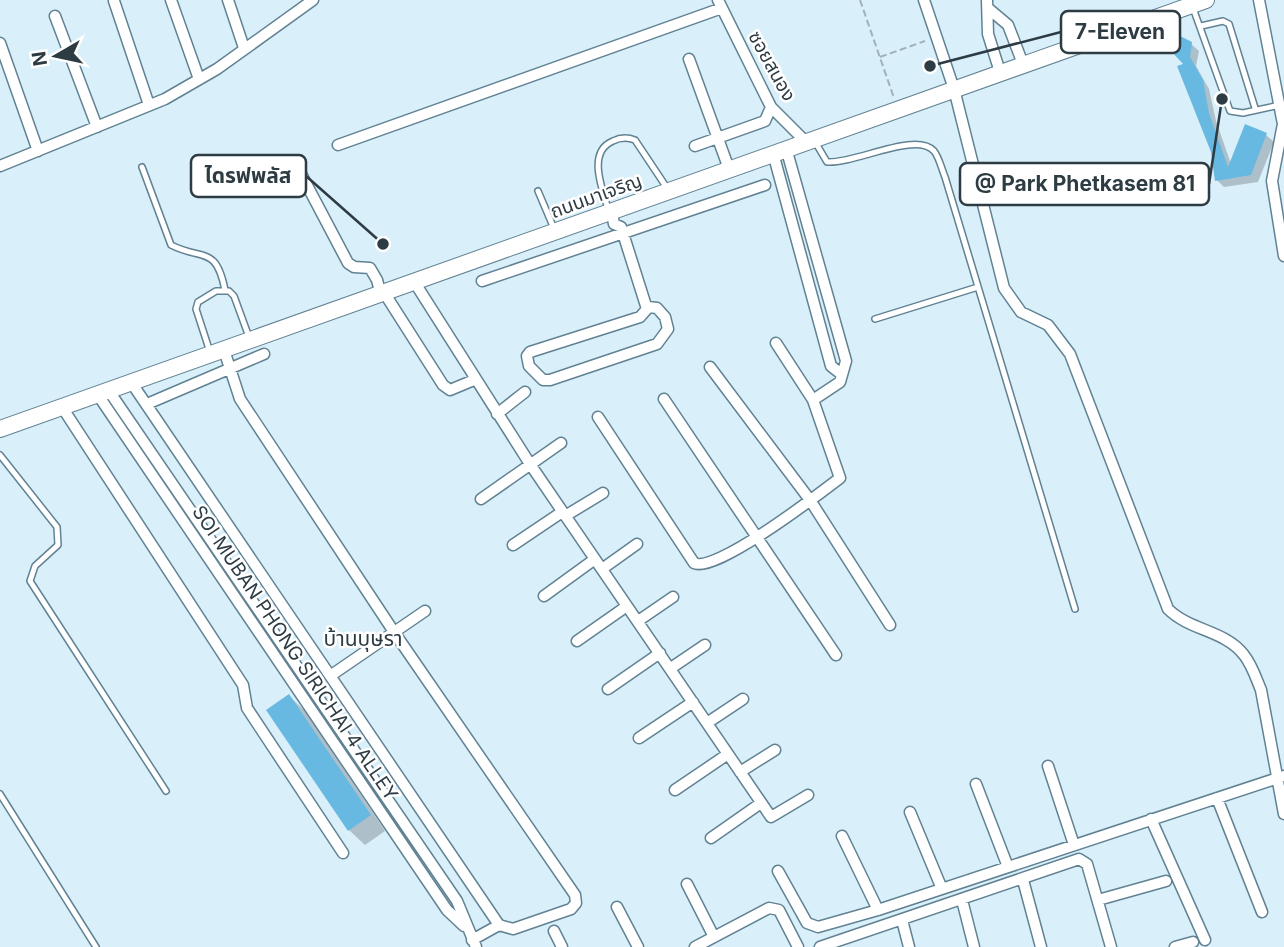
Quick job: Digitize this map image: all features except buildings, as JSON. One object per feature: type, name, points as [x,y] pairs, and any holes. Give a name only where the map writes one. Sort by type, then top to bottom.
[{"type":"main road","name":"ถนนมาเจริญ","points":[[0,429],[556,233],[618,220],[669,192],[729,169],[1198,3]]},
{"type":"street","points":[[171,0],[199,79]]},
{"type":"street","points":[[228,0],[244,48]]},
{"type":"street","points":[[0,166],[149,106],[199,79],[244,48],[296,5],[313,0]]},
{"type":"street","points":[[924,0],[954,89],[1004,288],[1021,312],[1048,326],[1070,354],[1168,609],[1179,620],[1230,642],[1244,654],[1261,690],[1281,776],[1284,814]]},
{"type":"street","points":[[1259,0],[1283,124],[1272,181],[1284,256]]},
{"type":"street","points":[[114,1],[149,106]]},
{"type":"street","points":[[338,145],[720,4]]},
{"type":"street","name":"ซอยสนอง","points":[[720,4],[771,107],[809,140]]},
{"type":"street","points":[[988,5],[1008,25],[1023,64]]},
{"type":"street","points":[[988,5],[988,34],[1000,72]]},
{"type":"street","points":[[55,16],[97,127]]},
{"type":"street","points":[[0,43],[38,151]]},
{"type":"street","points":[[690,58],[729,169]]},
{"type":"street","points":[[695,146],[765,121],[771,107]]},
{"type":"street","points":[[780,150],[831,366],[840,373],[840,382],[813,400]]},
{"type":"street","points":[[300,172],[348,263],[354,267],[370,268],[383,295],[443,385],[450,390],[457,389],[474,380]]},
{"type":"street","points":[[482,281],[618,220],[765,185]]},
{"type":"street","points":[[618,220],[649,307]]},
{"type":"street","points":[[415,283],[474,380],[771,817],[808,795]]},
{"type":"street","points":[[649,307],[657,308],[665,317],[668,329],[657,344],[551,380],[543,380],[529,366],[527,356],[530,352],[640,317],[649,307]]},
{"type":"street","points":[[598,416],[694,563],[707,565],[755,538],[840,478],[813,400],[776,342]]},
{"type":"street","points":[[131,382],[499,925],[513,929],[571,909],[576,903],[575,895],[394,632],[240,399],[228,367],[218,353]]},
{"type":"street","points":[[146,404],[264,354]]},
{"type":"street","points":[[710,367],[810,500],[890,625]]},
{"type":"street","points":[[497,414],[525,391]]},
{"type":"street","name":"SOI MUBAN PHONG SIRICHAI 4 ALLEY","points":[[104,393],[313,687],[457,901],[474,944]]},
{"type":"street","name":"SOI MUBAN PHONG SIRICHAI 4 ALLEY","points":[[104,393],[447,910],[466,928]]},
{"type":"street","points":[[664,399],[835,655]]},
{"type":"street","points":[[62,407],[243,685],[247,708],[343,853]]},
{"type":"street","points":[[481,499],[561,443]]},
{"type":"street","points":[[513,545],[603,493]]},
{"type":"street","points":[[602,569],[637,544]]},
{"type":"street","points":[[544,596],[595,559]]},
{"type":"street","points":[[638,621],[673,597]]},
{"type":"street","points":[[577,641],[627,606]]},
{"type":"street","points":[[330,676],[425,611]]},
{"type":"street","points":[[671,668],[705,645]]},
{"type":"street","points":[[608,689],[660,653]]},
{"type":"street","points":[[302,695],[313,687]]},
{"type":"street","points":[[707,723],[743,699]]},
{"type":"street","points":[[639,738],[693,702]]},
{"type":"street","points":[[740,772],[775,750]]},
{"type":"street","points":[[675,790],[728,754]]},
{"type":"street","points":[[1048,766],[1074,845]]},
{"type":"street","points":[[778,871],[811,926],[878,910],[1281,776]]},
{"type":"street","points":[[976,784],[1008,867]]},
{"type":"street","points":[[1217,798],[1262,912]]},
{"type":"street","points":[[711,838],[761,803]]},
{"type":"street","points":[[910,812],[942,889]]},
{"type":"street","points":[[1151,820],[1199,941],[1175,947]]},
{"type":"street","points":[[842,836],[878,910]]},
{"type":"street","points":[[820,947],[834,945],[1079,859],[1087,864],[1111,947]]},
{"type":"street","points":[[1023,880],[1041,947]]},
{"type":"street","points":[[1098,900],[1166,881]]},
{"type":"street","points":[[687,884],[714,937]]},
{"type":"street","points":[[962,900],[974,947]]},
{"type":"street","points":[[617,907],[638,947]]},
{"type":"street","points":[[695,947],[769,908],[779,910],[798,947]]},
{"type":"street","points":[[902,920],[909,947]]},
{"type":"street","points":[[474,944],[499,925]]},
{"type":"street","points":[[554,931],[562,947]]},
{"type":"lane","points":[[1198,3],[1201,26],[1230,111],[1243,113],[1255,108],[1280,105]]},
{"type":"lane","points":[[1201,26],[1223,21],[1229,24],[1255,108]]},
{"type":"lane","points":[[618,220],[598,160],[602,149],[611,141],[627,137],[635,140],[669,192]]},
{"type":"lane","points":[[809,140],[827,162],[843,163],[907,144],[923,144],[934,151],[1075,609]]},
{"type":"lane","points":[[142,167],[171,245],[207,254],[214,259],[221,270],[225,290],[234,296],[251,341]]},
{"type":"lane","points":[[538,191],[556,233]]},
{"type":"lane","points":[[875,319],[978,287]]},
{"type":"lane","points":[[218,353],[196,309],[204,298],[225,290]]},
{"type":"lane","points":[[0,455],[57,527],[58,545],[35,566],[30,580],[166,791]]},
{"type":"lane","points":[[0,794],[96,947]]},
{"type":"path","points":[[860,0],[897,109]]},
{"type":"path","points":[[880,57],[937,37]]},
{"type":"place","name":"7-Eleven","points":[[930,66]]},
{"type":"place","name":"@ Park Phetkasem 81","points":[[1222,99]]},
{"type":"place","name":"ไดรฟพลัส","points":[[383,244]]},
{"type":"district","name":"บ้านบุษรา","points":[[363,638]]}]
